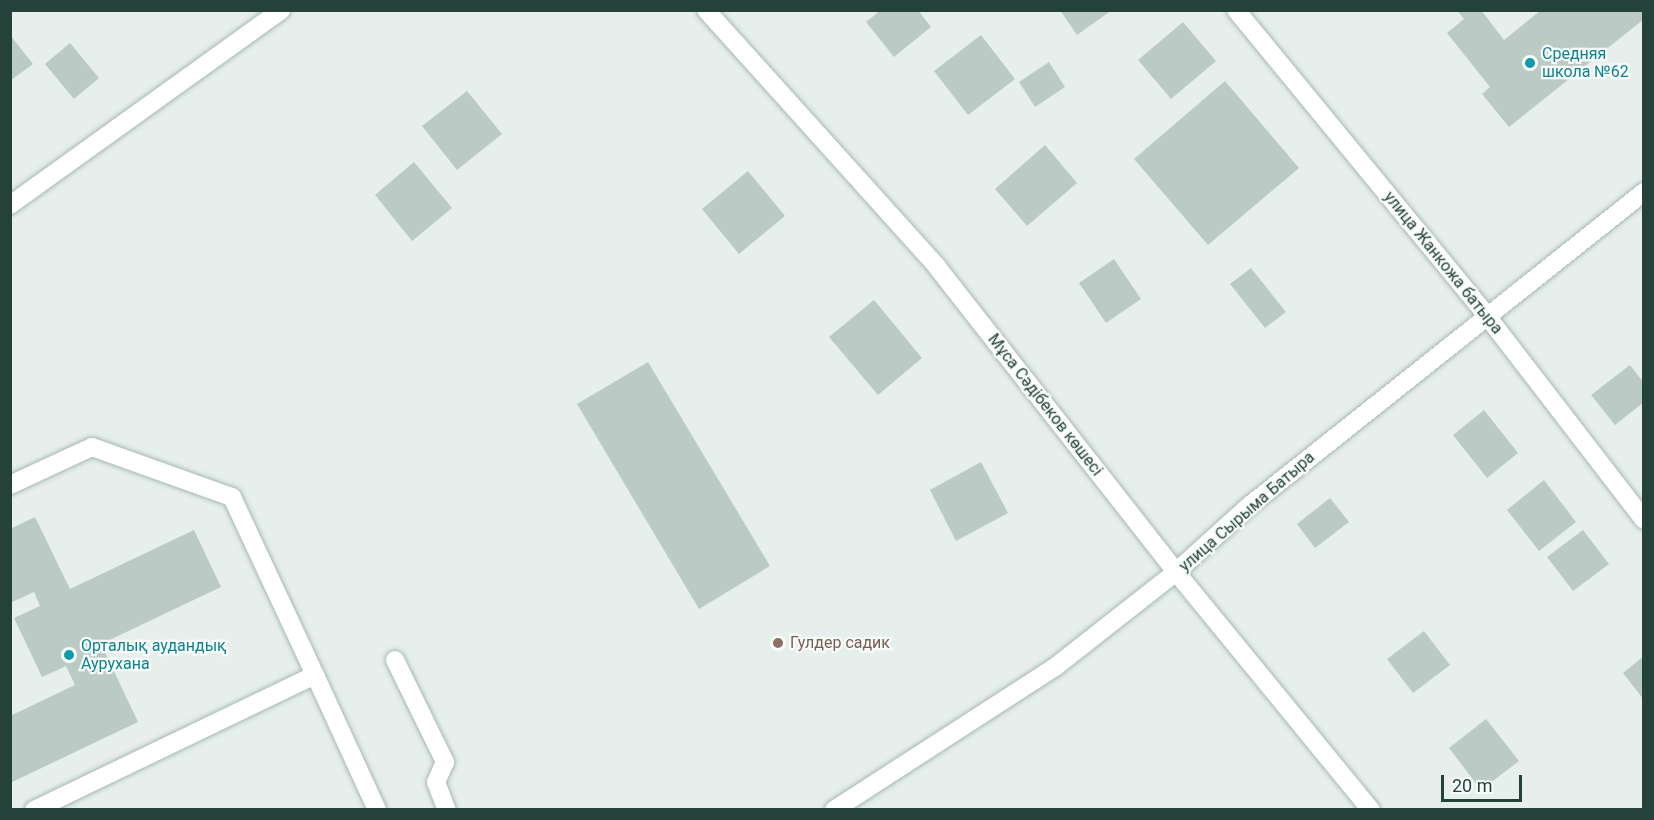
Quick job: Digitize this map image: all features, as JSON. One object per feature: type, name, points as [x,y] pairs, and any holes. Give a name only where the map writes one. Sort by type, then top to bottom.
[{"type":"street","points":[[10,205],[281,10]]},
{"type":"street","name":"Мұса Сәдібеков көшесі","points":[[706,10],[937,267],[1176,572],[1371,810]]},
{"type":"street","name":"улица Жанкожа батыра","points":[[1236,10],[1487,316],[1644,520]]},
{"type":"street","name":"улица Сырыма Батыра","points":[[834,810],[1055,667],[1176,572],[1249,506],[1644,192]]},
{"type":"street","points":[[10,485],[92,447],[232,497],[377,810]]},
{"type":"street","points":[[394,660],[445,762],[436,782],[447,810]]},
{"type":"street","points":[[34,810],[315,675]]},
{"type":"building","points":[[881,10],[918,10],[931,27],[894,57],[866,22]]},
{"type":"building","points":[[1060,10],[1112,10],[1077,35]]},
{"type":"building","name":"Средняя школа №62","points":[[1457,10],[1481,10],[1504,40],[1541,10],[1644,10],[1644,19],[1509,127],[1482,94],[1490,87],[1447,33],[1464,19]]},
{"type":"building","points":[[1183,22],[1216,61],[1171,99],[1138,60]]},
{"type":"building","points":[[10,35],[33,64],[10,81]]},
{"type":"building","points":[[981,35],[1015,79],[968,115],[934,71]]},
{"type":"building","points":[[70,43],[99,78],[74,99],[45,64]]},
{"type":"building","points":[[1049,62],[1065,87],[1035,107],[1019,82]]},
{"type":"building","points":[[1225,81],[1299,168],[1208,245],[1134,159]]},
{"type":"building","points":[[467,91],[502,134],[457,170],[422,126]]},
{"type":"building","points":[[1045,145],[1077,183],[1027,226],[995,189]]},
{"type":"building","points":[[414,162],[452,208],[412,241],[375,195]]},
{"type":"building","points":[[748,171],[785,216],[739,254],[702,209]]},
{"type":"building","points":[[1114,259],[1141,299],[1106,323],[1079,283]]},
{"type":"building","points":[[1251,268],[1286,312],[1265,328],[1230,284]]},
{"type":"building","points":[[874,300],[922,358],[878,395],[829,337]]},
{"type":"building","points":[[648,362],[770,566],[699,609],[577,404]]},
{"type":"building","points":[[1630,365],[1644,383],[1644,402],[1615,425],[1591,395]]},
{"type":"building","points":[[1484,410],[1518,453],[1487,478],[1453,435]]},
{"type":"building","points":[[981,462],[1008,513],[956,541],[930,490]]},
{"type":"building","points":[[1544,480],[1576,522],[1539,551],[1507,510]]},
{"type":"building","points":[[1330,498],[1349,522],[1315,548],[1297,524]]},
{"type":"building","name":"Орталық аудандық Аурухана","points":[[35,517],[70,589],[194,530],[221,587],[101,644],[138,722],[10,783],[10,716],[75,685],[66,666],[42,677],[14,618],[40,606],[34,592],[10,603],[10,529]]},
{"type":"building","points":[[1583,530],[1609,564],[1573,591],[1547,557]]},
{"type":"building","points":[[1424,631],[1450,665],[1413,693],[1387,659]]},
{"type":"building","points":[[1644,656],[1644,700],[1623,673]]},
{"type":"building","points":[[1486,719],[1519,761],[1481,790],[1449,748]]},
{"type":"place","name":"Средняя школа №62","points":[[1530,63]]},
{"type":"place","name":"Гулдер садик","points":[[778,643]]},
{"type":"place","name":"Орталық аудандық Аурухана","points":[[69,655]]}]
